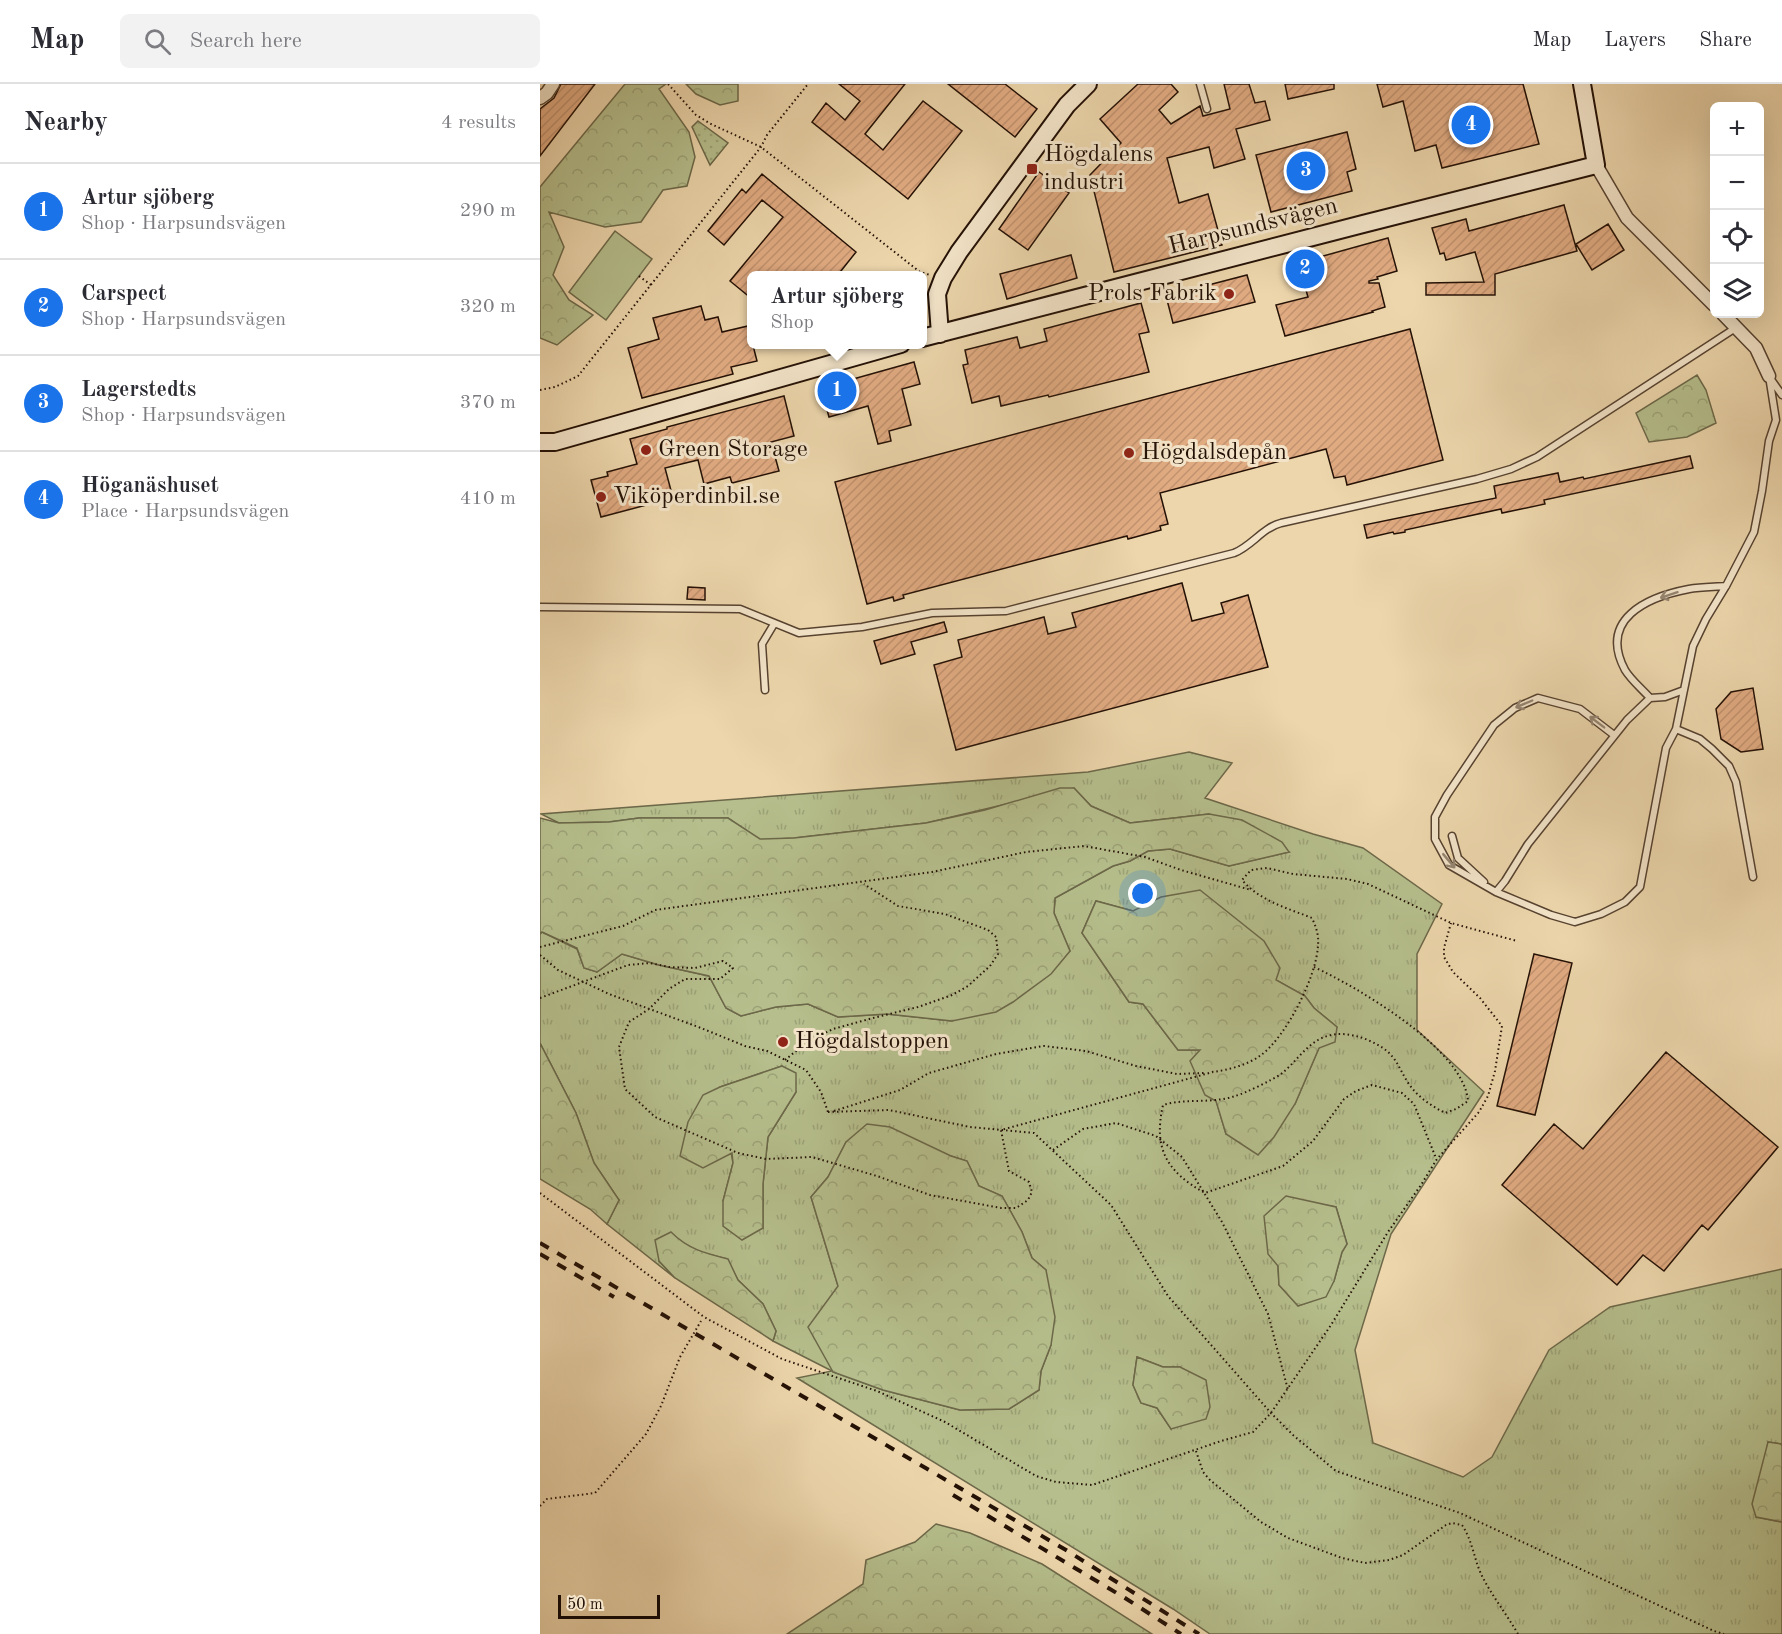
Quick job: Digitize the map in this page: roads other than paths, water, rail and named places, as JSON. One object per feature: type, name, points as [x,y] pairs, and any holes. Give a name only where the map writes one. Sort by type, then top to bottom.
[{"type":"street","points":[[540,98],[553,84]]},
{"type":"street","points":[[940,334],[937,294],[943,278],[959,252],[1067,105],[1088,84]]},
{"type":"street","points":[[1582,84],[1596,165],[1627,218],[1710,301]]},
{"type":"street","name":"Harpsundsvägen","points":[[927,338],[1596,165]]},
{"type":"street","points":[[1727,318],[1756,348],[1769,376]]},
{"type":"street","points":[[540,442],[555,442],[887,349]]},
{"type":"lane","points":[[1200,84],[1207,109]]},
{"type":"lane","points":[[540,607],[740,609],[799,633],[862,627],[932,613],[1006,611],[1234,553],[1249,546],[1274,525],[1511,470],[1537,457],[1737,327]]},
{"type":"lane","points":[[1769,376],[1782,395]]},
{"type":"lane","points":[[1614,735],[1580,709],[1538,698],[1515,708],[1494,725],[1435,817],[1434,839],[1449,865],[1496,892],[1551,915],[1575,922],[1601,914],[1625,902],[1640,887],[1666,748],[1676,729],[1693,646],[1754,532],[1769,441],[1776,420],[1769,376]]},
{"type":"lane","points":[[1650,698],[1626,671],[1619,654],[1616,636],[1627,616],[1643,604],[1690,589],[1726,586]]},
{"type":"lane","points":[[765,690],[762,644],[774,624]]},
{"type":"lane","points":[[1496,892],[1528,844],[1627,720],[1650,698],[1665,697],[1684,690]]},
{"type":"lane","points":[[1676,729],[1712,748],[1729,766],[1736,782],[1753,877]]},
{"type":"lane","points":[[1452,836],[1458,858],[1496,892]]},
{"type":"railway","points":[[540,1243],[1066,1550],[1199,1634]]},
{"type":"railway","points":[[540,1254],[614,1297]]},
{"type":"railway","points":[[953,1495],[1181,1634]]},
{"type":"place","name":"Höganäshuset","points":[[1471,125]]},
{"type":"place","name":"Högdalens industri","points":[[1032,169]]},
{"type":"place","name":"Lagerstedts","points":[[1306,171]]},
{"type":"place","name":"Carspect","points":[[1305,269]]},
{"type":"place","name":"Prols Fabrik","points":[[1229,294]]},
{"type":"place","name":"Artur sjöberg","points":[[837,391]]},
{"type":"place","name":"Green Storage","points":[[646,450]]},
{"type":"place","name":"Högdalsdepån","points":[[1129,453]]},
{"type":"place","name":"Viköperdinbil.se","points":[[601,497]]},
{"type":"place","name":"Högdalstoppen","points":[[783,1042]]}]
